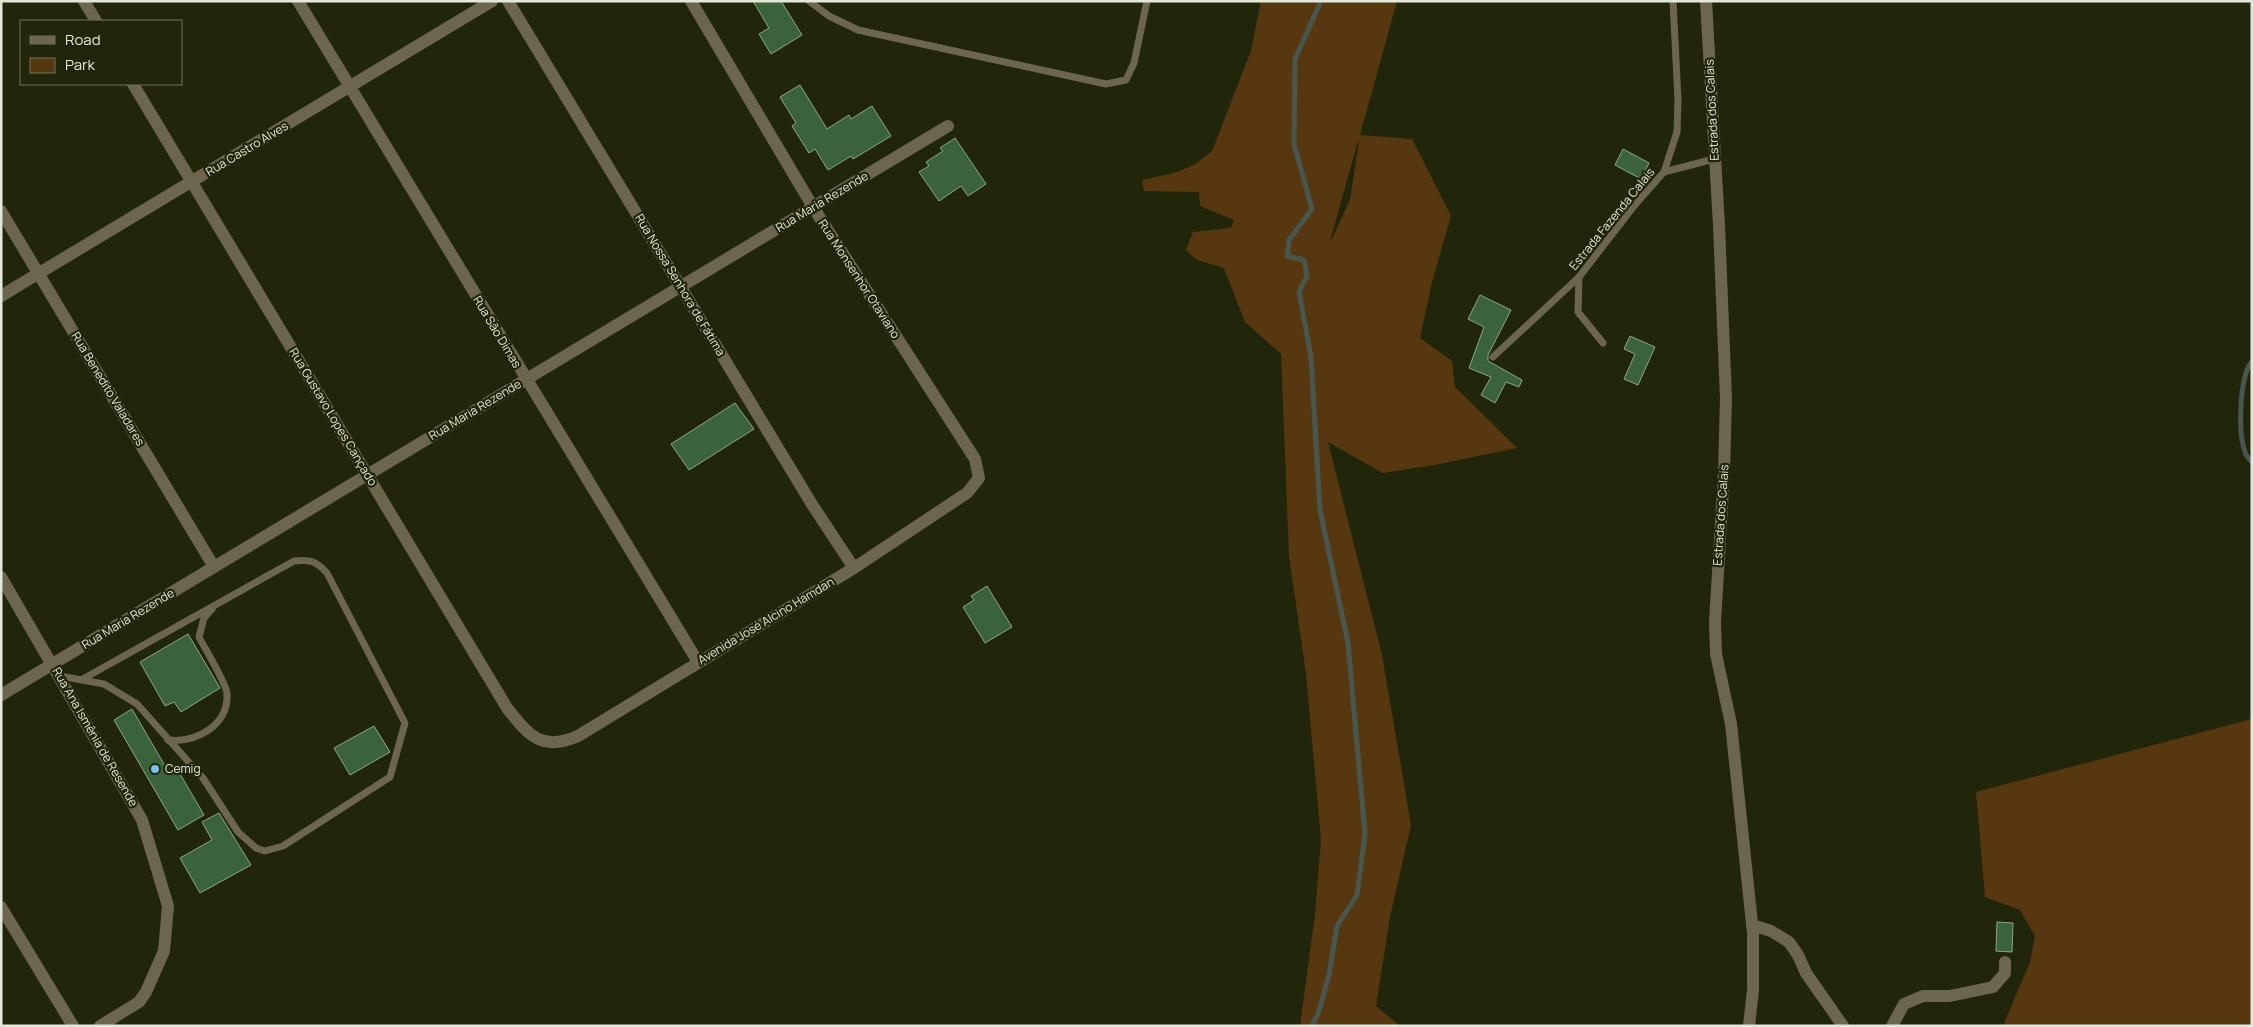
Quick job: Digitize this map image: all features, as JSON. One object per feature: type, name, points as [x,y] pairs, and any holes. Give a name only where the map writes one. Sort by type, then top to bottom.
[{"type":"street","points":[[84,1],[95,20]]},
{"type":"street","name":"Rua São Dimas","points":[[298,1],[698,662]]},
{"type":"street","name":"Rua Castro Alves","points":[[1,296],[492,1]]},
{"type":"street","name":"Rua Nossa Senhora de Fátima","points":[[508,1],[814,506],[854,568]]},
{"type":"street","name":"Rua Monsenhor Otaviano","points":[[691,1],[813,207],[975,459],[979,478]]},
{"type":"street","name":"Estrada dos Calais","points":[[1706,1],[1720,236],[1726,398],[1724,473],[1715,622],[1716,654],[1732,733],[1752,925],[1752,990],[1749,1026]]},
{"type":"street","name":"Rua Gustavo Lopes Cançado","points":[[134,85],[508,708],[523,729],[542,742]]},
{"type":"street","name":"Rua Maria Rezende","points":[[1,695],[948,126]]},
{"type":"street","name":"Rua Benedito Valadares","points":[[1,211],[214,567]]},
{"type":"street","name":"Avenida José Alcino Hamdan","points":[[542,742],[562,743],[578,736],[854,568],[967,493],[979,478]]},
{"type":"street","name":"Rua Ana Ismênia de Resende","points":[[1,577],[142,820],[168,906],[165,945],[154,977],[139,1002],[100,1026]]},
{"type":"street","points":[[1,907],[73,1026]]},
{"type":"street","points":[[1752,925],[1771,931],[1789,942],[1798,955],[1806,973],[1843,1026]]},
{"type":"street","points":[[1892,1026],[1904,1004],[1910,1001],[1924,996],[1950,996],[1993,987],[2005,973],[2005,962]]},
{"type":"lane","points":[[809,1],[830,16],[858,30],[1106,84],[1126,80],[1134,64],[1147,1]]},
{"type":"lane","name":"Estrada Fazenda Calais","points":[[1493,357],[1579,277],[1634,206],[1664,172],[1677,132],[1678,100],[1673,1]]},
{"type":"lane","points":[[1664,172],[1714,159]]},
{"type":"lane","points":[[1579,277],[1578,312],[1603,343]]},
{"type":"lane","points":[[60,676],[81,680],[104,684],[136,704],[203,778],[238,832],[256,848],[265,851],[283,846],[390,777],[405,723],[327,573],[319,564],[309,560],[294,561],[81,680]]},
{"type":"lane","points":[[168,740],[196,739],[211,730],[223,711],[227,692],[198,637],[204,618],[215,605]]},
{"type":"green space","points":[[1261,1],[1397,1],[1360,135],[1412,139],[1451,216],[1432,282],[1420,338],[1452,361],[1455,387],[1517,448],[1383,473],[1328,442],[1382,655],[1411,825],[1390,917],[1376,1006],[1400,1026],[1300,1026],[1315,914],[1321,840],[1306,674],[1289,556],[1281,354],[1245,322],[1224,268],[1197,260],[1186,250],[1193,232],[1231,228],[1234,220],[1200,206],[1199,192],[1144,191],[1142,180],[1174,173],[1194,165],[1212,151],[1251,51]],"holes":[[[1359,141],[1350,200],[1329,245]]]},
{"type":"green space","points":[[2252,719],[2252,1026],[2003,1026],[2030,962],[2035,936],[2020,910],[1985,897],[1976,792]]},
{"type":"building","points":[[753,1],[781,1],[802,35],[771,54],[759,34],[769,28]]},
{"type":"building","points":[[800,85],[827,129],[849,115],[851,119],[872,106],[891,136],[853,159],[851,156],[828,170],[815,149],[809,153],[792,126],[796,123],[780,97]]},
{"type":"building","points":[[955,138],[986,184],[968,196],[961,186],[939,201],[919,172],[929,166],[926,162],[943,151],[940,148]]},
{"type":"building","points":[[1623,149],[1649,163],[1641,179],[1615,165]]},
{"type":"building","points":[[1480,295],[1511,310],[1488,355],[1488,361],[1522,380],[1519,387],[1506,382],[1495,403],[1481,395],[1491,377],[1469,368],[1484,327],[1468,319]]},
{"type":"building","points":[[1630,336],[1655,347],[1638,385],[1624,379],[1635,354],[1624,349]]},
{"type":"building","points":[[735,403],[754,429],[689,470],[671,444]]},
{"type":"building","points":[[987,586],[1012,627],[985,643],[963,607],[974,600],[971,596]]},
{"type":"building","points":[[188,634],[220,688],[181,712],[174,702],[165,706],[140,662]]},
{"type":"building","name":"Cemig","points":[[132,709],[168,771],[176,767],[204,815],[178,830],[114,720]]},
{"type":"building","points":[[374,726],[390,752],[350,775],[334,748]]},
{"type":"building","points":[[219,813],[251,865],[200,893],[180,858],[212,840],[202,822]]},
{"type":"building","points":[[1997,922],[2013,923],[2012,952],[1996,951]]},
{"type":"waterway","points":[[1312,1026],[1318,1014],[1329,975],[1337,926],[1357,895],[1365,834],[1348,643],[1320,510],[1311,357],[1299,292],[1307,276],[1304,260],[1287,256],[1289,240],[1312,209],[1294,144],[1295,59],[1321,1]]},
{"type":"waterway","points":[[2252,361],[2244,380],[2241,405],[2243,443],[2245,452],[2252,462]]},
{"type":"place","name":"Cemig","points":[[155,769]]}]
